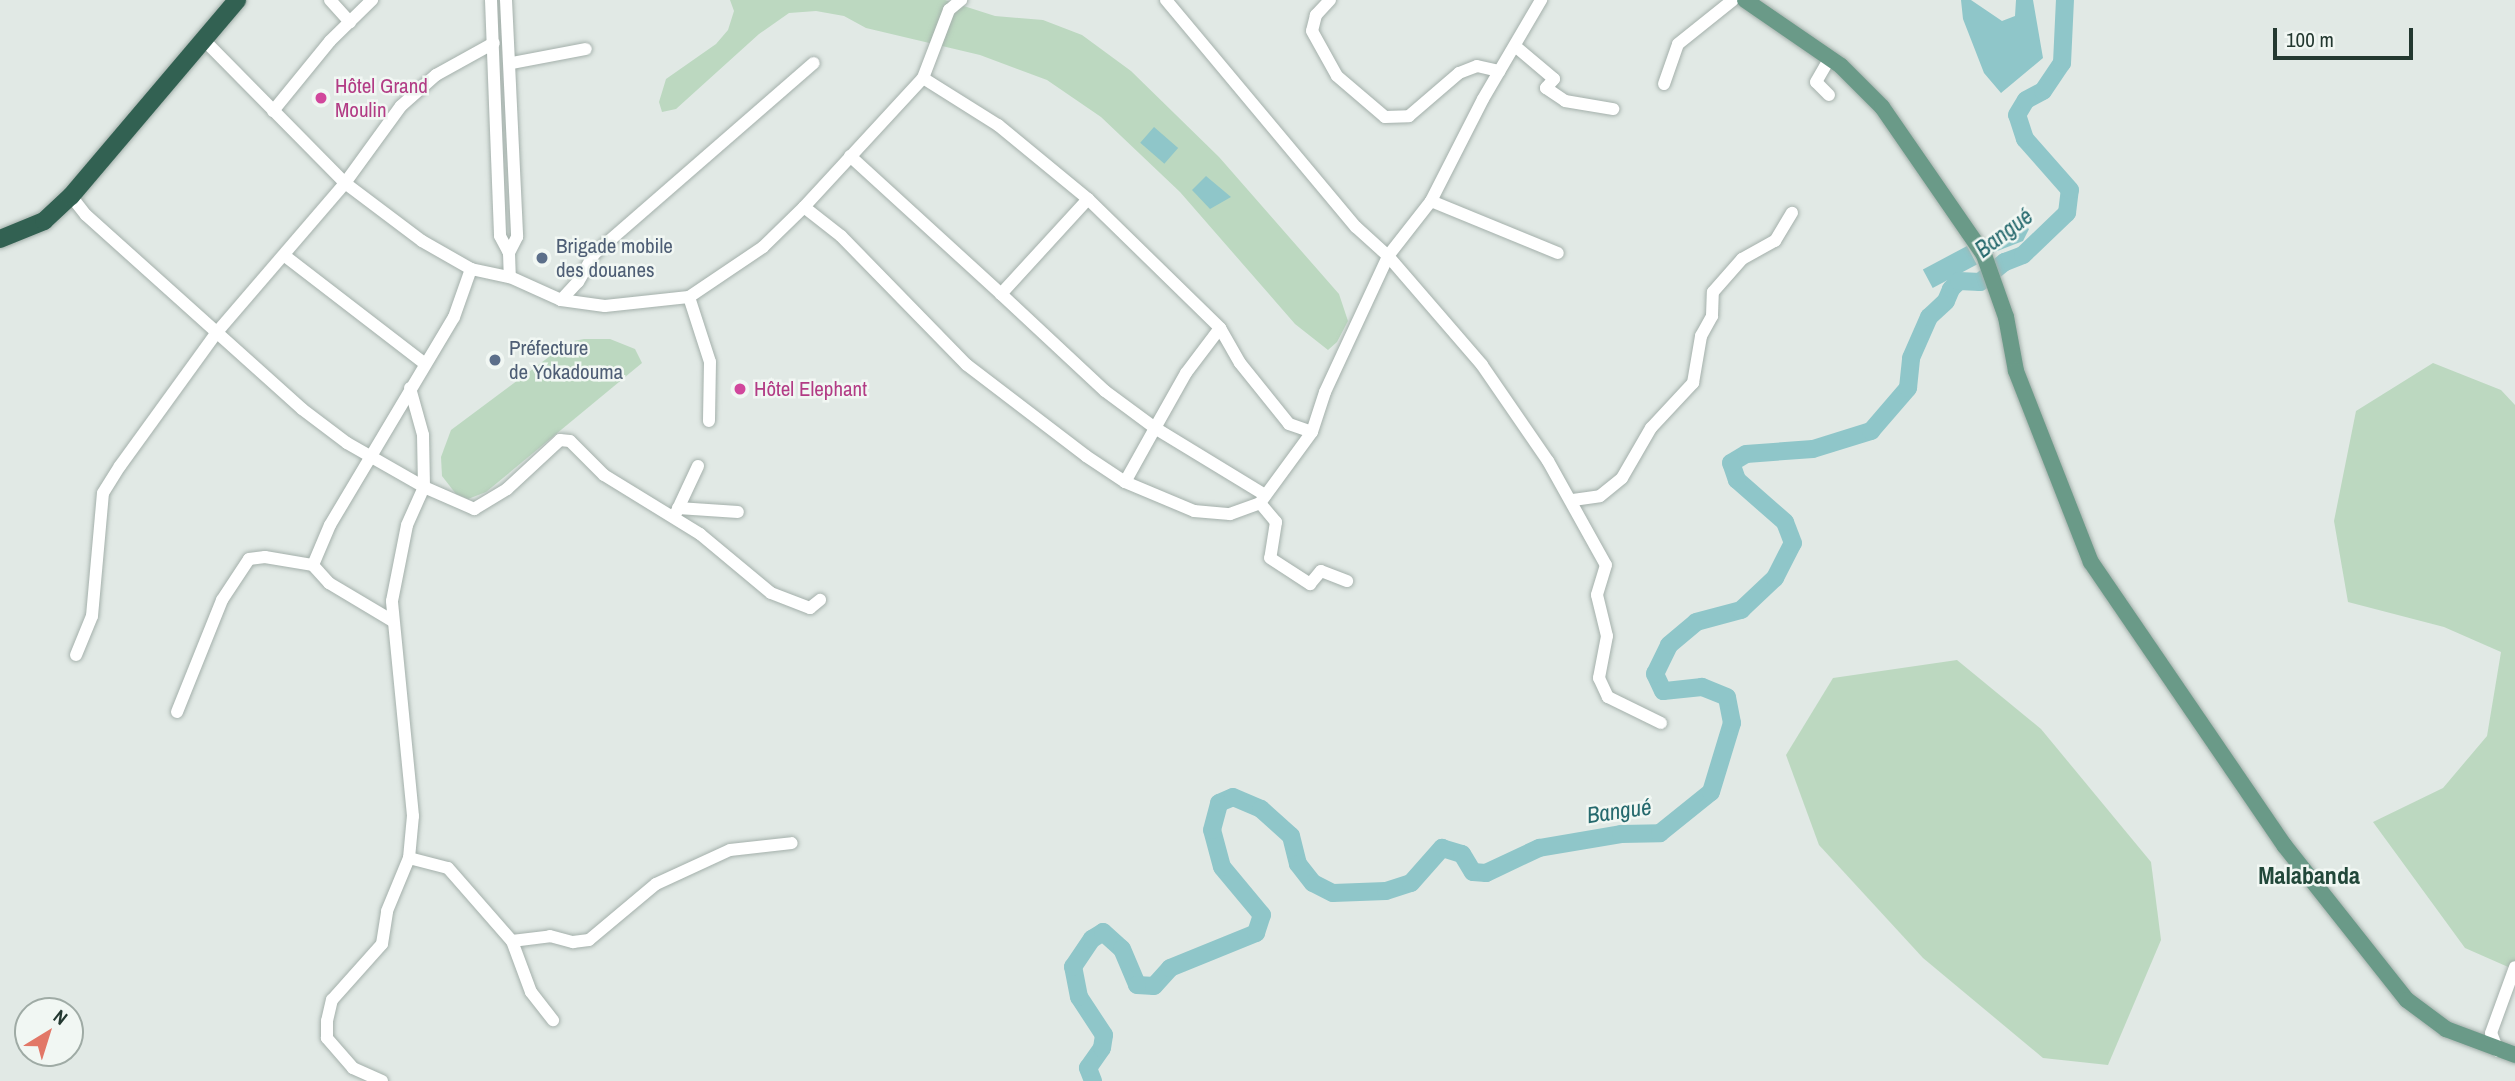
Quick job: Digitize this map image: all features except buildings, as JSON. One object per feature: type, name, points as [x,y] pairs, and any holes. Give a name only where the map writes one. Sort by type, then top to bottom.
[{"type":"highway","points":[[0,239],[44,221],[71,196],[237,0]]},
{"type":"main road","points":[[1745,1],[1830,58],[1882,107],[1984,255],[2016,371],[2091,562],[2284,845],[2382,971],[2425,1016],[2464,1038],[2515,1055]]},
{"type":"street","points":[[330,0],[350,22]]},
{"type":"street","points":[[273,111],[372,0]]},
{"type":"street","points":[[491,0],[500,236],[509,253],[510,277]]},
{"type":"street","points":[[506,0],[512,63],[517,237],[509,253]]},
{"type":"street","points":[[204,40],[345,183],[422,241],[471,269],[510,277],[561,300],[605,306],[689,297],[764,247],[923,78],[949,10],[961,0]]},
{"type":"street","points":[[1166,0],[1356,227],[1388,256],[1482,365],[1573,500],[1606,565],[1597,595],[1607,636],[1599,678],[1608,697],[1661,723]]},
{"type":"street","points":[[1329,0],[1316,15],[1312,31],[1337,76],[1384,117],[1409,116],[1460,73],[1477,66],[1499,71]]},
{"type":"street","points":[[804,206],[841,236],[986,382],[1125,482],[1211,514],[1230,514],[1263,499],[1312,432],[1325,392],[1388,256],[1431,201],[1499,71],[1541,0]]},
{"type":"street","points":[[1664,85],[1678,44],[1745,1]]},
{"type":"street","points":[[76,655],[92,616],[103,493],[217,332],[345,183],[401,106],[436,75],[494,43]]},
{"type":"street","points":[[1515,46],[1554,79],[1546,88],[1565,101],[1613,109]]},
{"type":"street","points":[[512,63],[586,49]]},
{"type":"street","points":[[1829,95],[1816,82],[1830,58]]},
{"type":"street","points":[[561,300],[578,282],[594,254],[814,63]]},
{"type":"street","points":[[923,78],[998,125],[1088,199],[1220,328],[1240,363],[1289,424],[1312,432]]},
{"type":"street","points":[[850,156],[1105,391],[1155,428],[1263,499],[1276,522],[1270,558],[1310,584],[1321,571],[1347,581]]},
{"type":"street","points":[[71,196],[302,409],[369,456],[424,488],[474,509],[507,489],[560,440],[570,440],[604,475],[676,512],[772,593],[810,608],[820,600]]},
{"type":"street","points":[[1001,294],[1088,199]]},
{"type":"street","points":[[1431,201],[1558,253]]},
{"type":"street","points":[[1573,500],[1600,496],[1622,478],[1651,428],[1693,383],[1701,336],[1712,316],[1713,292],[1742,258],[1775,241],[1792,213]]},
{"type":"street","points":[[285,256],[425,363]]},
{"type":"street","points":[[313,565],[369,456],[454,317],[471,269]]},
{"type":"street","points":[[689,297],[710,362],[709,421]]},
{"type":"street","points":[[1125,482],[1186,373],[1220,328]]},
{"type":"street","points":[[382,1081],[353,1068],[327,1038],[327,1021],[332,1000],[382,944],[387,911],[409,858],[413,816],[391,620],[407,525],[424,488],[423,435],[410,388]]},
{"type":"street","points":[[676,512],[698,466]]},
{"type":"street","points":[[676,512],[738,512]]},
{"type":"street","points":[[177,712],[222,600],[249,559],[265,557],[313,565],[329,583],[391,620]]},
{"type":"street","points":[[512,941],[550,936],[589,940],[656,884],[730,850],[792,843]]},
{"type":"street","points":[[409,858],[448,868],[512,941],[531,992],[553,1020]]},
{"type":"street","points":[[2498,1051],[2491,1032],[2515,967]]},
{"type":"green space","points":[[730,0],[945,0],[995,16],[1043,20],[1082,35],[1131,71],[1219,157],[1339,294],[1348,321],[1337,342],[1328,350],[1295,324],[1180,192],[1101,117],[1047,80],[980,55],[866,28],[844,16],[816,11],[789,13],[759,34],[676,109],[662,112],[659,102],[666,79],[716,44],[728,30],[734,11]]},
{"type":"green space","points":[[610,339],[635,349],[642,363],[486,492],[468,499],[456,494],[442,476],[441,457],[451,430],[569,342]]},
{"type":"green space","points":[[2433,363],[2501,390],[2515,405],[2515,970],[2465,948],[2373,822],[2443,788],[2487,736],[2501,652],[2444,627],[2348,602],[2334,521],[2356,411]]},
{"type":"green space","points":[[1957,660],[2041,729],[2151,862],[2161,940],[2108,1065],[2043,1058],[1923,958],[1819,845],[1786,755],[1833,678]]},
{"type":"water","points":[[1961,0],[1971,0],[2002,21],[2015,16],[2016,0],[2033,0],[2043,58],[2001,93],[1984,73],[1963,19]]},
{"type":"water","points":[[1154,127],[1178,148],[1164,164],[1140,143]]},
{"type":"water","points":[[1206,176],[1231,197],[1210,209],[1192,190]]},
{"type":"water","points":[[2019,221],[2029,229],[2023,241],[1987,255],[1980,246],[1986,239]]},
{"type":"water","points":[[1967,246],[1977,265],[1933,288],[1923,269]]},
{"type":"waterway","name":"Bangué","points":[[1093,1081],[1088,1068],[1102,1048],[1104,1035],[1079,997],[1073,967],[1092,939],[1103,932],[1122,949],[1137,985],[1154,986],[1170,968],[1256,933],[1262,915],[1222,867],[1212,830],[1219,803],[1233,797],[1261,809],[1291,836],[1298,864],[1313,883],[1333,893],[1386,891],[1411,883],[1442,848],[1462,854],[1473,872],[1486,873],[1539,848],[1621,834],[1660,833],[1711,792],[1732,723],[1727,697],[1702,687],[1663,691],[1655,674],[1669,645],[1696,622],[1741,610],[1775,578],[1793,543],[1785,522],[1737,480],[1731,463],[1746,454],[1813,449],[1871,431],[1908,388],[1911,358],[1929,317],[1946,301],[1951,289],[1959,281],[1980,282],[2005,262],[2023,255],[2067,213],[2070,190],[2025,139],[2017,115],[2026,100],[2043,91],[2062,63],[2065,0]]},
{"type":"place","name":"Hôtel Grand Moulin","points":[[321,98]]},
{"type":"place","name":"Brigade mobile des douanes","points":[[542,258]]},
{"type":"place","name":"Préfecture de Yokadouma","points":[[495,360]]},
{"type":"place","name":"Hôtel Elephant","points":[[740,389]]},
{"type":"district","name":"Malabanda","points":[[2309,876]]}]
